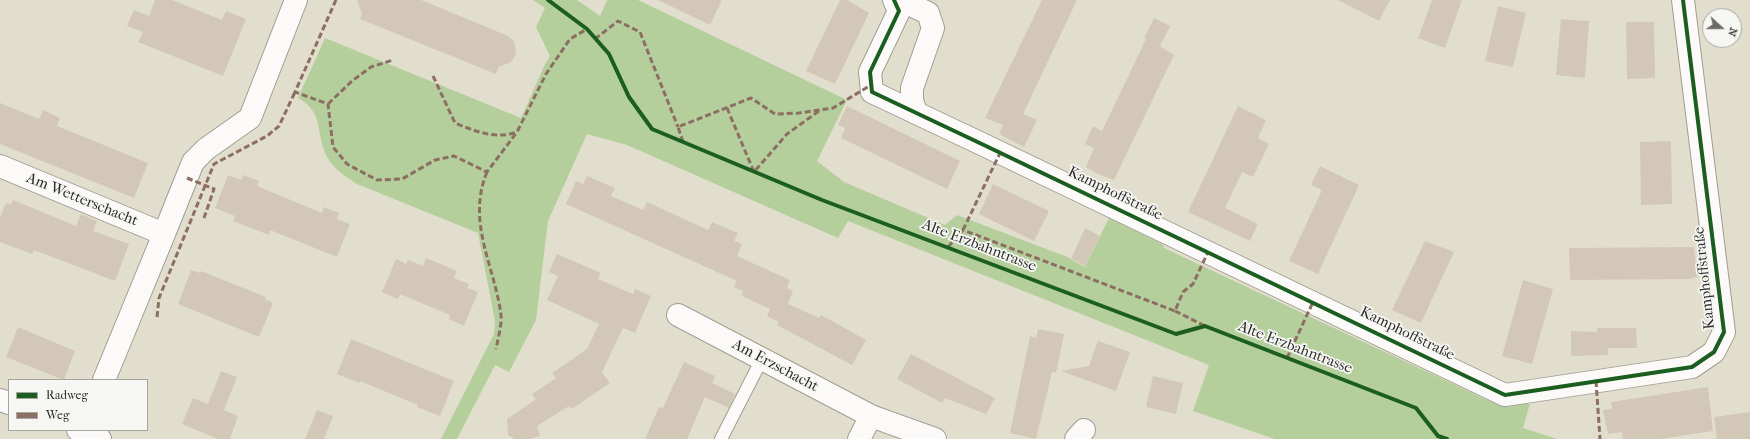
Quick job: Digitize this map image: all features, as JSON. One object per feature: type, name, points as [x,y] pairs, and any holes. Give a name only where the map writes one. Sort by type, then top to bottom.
[{"type":"street","points":[[104,379],[193,162],[206,149],[250,118],[296,0]]},
{"type":"street","name":"Kamphoffstraße","points":[[894,0],[899,11],[870,72],[872,92],[1505,395],[1692,367],[1714,352],[1724,332],[1683,0]]},
{"type":"street","points":[[900,0],[928,13],[933,28],[912,88],[912,100],[916,113]]},
{"type":"street","name":"Am Wetterschacht","points":[[0,166],[164,234]]},
{"type":"street","name":"Am Erzschacht","points":[[678,315],[871,416],[935,439]]},
{"type":"street","points":[[859,439],[871,416]]},
{"type":"lane","points":[[721,439],[762,359]]},
{"type":"green space","points":[[533,0],[577,0],[600,16],[607,0],[638,0],[847,100],[817,161],[844,182],[945,225],[957,215],[1070,258],[1085,267],[1109,218],[1162,244],[1164,248],[1487,400],[1530,404],[1523,428],[1557,439],[1275,439],[1193,411],[1209,365],[848,221],[838,238],[627,145],[587,134],[548,221],[536,320],[509,372],[495,365],[457,439],[441,439],[494,334],[495,321],[478,233],[357,184],[345,176],[327,157],[323,148],[316,117],[312,110],[307,104],[298,98],[325,38],[521,118],[550,56],[536,27],[545,8]]},
{"type":"building","points":[[155,0],[172,0],[222,20],[226,11],[246,19],[223,76],[138,42],[143,32],[127,26],[134,10],[149,16]]},
{"type":"building","points":[[357,0],[421,0],[506,35],[514,41],[516,54],[511,62],[499,67],[496,74],[360,19],[362,14]]},
{"type":"building","points":[[658,0],[722,0],[710,25]]},
{"type":"building","points":[[840,0],[847,0],[869,13],[835,84],[806,71]]},
{"type":"building","points":[[1042,0],[1077,0],[1023,114],[1037,120],[1024,147],[999,134],[1003,125],[985,118]]},
{"type":"building","points":[[1338,0],[1390,0],[1379,21]]},
{"type":"building","points":[[1432,0],[1462,0],[1445,48],[1418,38]]},
{"type":"building","points":[[1498,6],[1526,13],[1513,67],[1485,61]]},
{"type":"building","points":[[1154,18],[1170,26],[1160,46],[1156,44],[1174,55],[1114,180],[1096,173],[1086,167],[1094,148],[1085,144],[1093,126],[1102,131],[1146,39],[1144,38]]},
{"type":"building","points":[[1561,19],[1589,21],[1585,78],[1556,75]]},
{"type":"building","points":[[1626,22],[1654,22],[1655,78],[1627,79]]},
{"type":"building","points":[[0,103],[39,119],[43,110],[60,118],[57,126],[148,163],[134,198],[0,144]]},
{"type":"building","points":[[847,106],[960,161],[947,189],[841,138],[845,128],[838,125]]},
{"type":"building","points":[[1238,106],[1266,120],[1258,138],[1269,144],[1253,177],[1242,172],[1225,208],[1258,224],[1250,241],[1188,212]]},
{"type":"building","points":[[1671,141],[1672,204],[1641,205],[1640,142]]},
{"type":"building","points":[[1320,166],[1359,185],[1318,274],[1289,261],[1322,190],[1311,185]]},
{"type":"building","points":[[228,175],[241,180],[243,175],[259,181],[257,186],[322,213],[324,207],[339,213],[337,219],[350,224],[337,257],[270,230],[269,235],[233,221],[235,216],[215,208]]},
{"type":"building","points":[[587,176],[615,188],[611,196],[643,210],[647,202],[708,230],[712,222],[738,233],[734,241],[742,244],[737,256],[790,280],[787,288],[793,291],[788,304],[819,318],[821,315],[866,340],[852,365],[777,325],[779,322],[767,316],[770,309],[742,296],[743,291],[734,287],[737,281],[566,204],[576,181],[583,184]]},
{"type":"building","points":[[993,184],[1049,211],[1034,241],[979,214]]},
{"type":"building","points":[[13,200],[76,226],[81,214],[97,221],[93,231],[129,244],[115,281],[34,250],[32,254],[0,242],[0,218],[6,203],[11,205]]},
{"type":"building","points":[[1085,228],[1100,236],[1085,266],[1071,259]]},
{"type":"building","points":[[1425,241],[1454,252],[1421,323],[1392,310]]},
{"type":"building","points":[[1694,247],[1697,277],[1689,279],[1570,280],[1569,248]]},
{"type":"building","points":[[557,254],[601,273],[598,279],[633,294],[635,289],[651,296],[635,333],[623,328],[602,372],[610,383],[572,409],[569,406],[537,426],[540,436],[530,439],[515,439],[508,435],[507,419],[536,399],[532,394],[556,378],[552,373],[587,349],[599,324],[547,300],[558,276],[549,272]]},
{"type":"building","points":[[426,258],[457,271],[454,278],[469,284],[467,288],[478,292],[464,326],[449,319],[450,315],[400,294],[398,299],[382,292],[396,259],[406,264],[408,260],[423,266]]},
{"type":"building","points":[[191,270],[200,273],[201,271],[266,297],[265,299],[273,303],[259,337],[178,304]]},
{"type":"building","points":[[1523,280],[1553,289],[1532,364],[1502,356]]},
{"type":"building","points":[[18,327],[75,351],[64,379],[6,357]]},
{"type":"building","points":[[1597,328],[1636,328],[1637,348],[1608,348],[1608,355],[1571,356],[1571,331],[1597,332]]},
{"type":"building","points":[[1038,329],[1064,334],[1056,373],[1052,372],[1036,439],[1010,433],[1030,336],[1036,338]]},
{"type":"building","points":[[351,339],[454,381],[440,416],[417,407],[418,405],[360,381],[359,383],[337,374]]},
{"type":"building","points":[[1098,341],[1130,352],[1116,391],[1061,371],[1089,366]]},
{"type":"building","points":[[911,354],[995,398],[986,414],[945,398],[942,403],[897,379]]},
{"type":"building","points":[[684,362],[715,376],[712,383],[735,394],[729,408],[705,397],[687,439],[645,439],[659,407],[663,408]]},
{"type":"building","points":[[221,371],[237,377],[224,410],[238,416],[230,439],[218,439],[182,424],[193,398],[208,404]]},
{"type":"building","points":[[1153,376],[1183,383],[1176,414],[1146,407]]},
{"type":"building","points":[[1708,387],[1713,431],[1660,439],[1623,439],[1622,432],[1608,434],[1603,410],[1612,409],[1611,402]]},
{"type":"building","points":[[317,410],[333,416],[324,439],[305,439]]},
{"type":"building","points":[[1750,412],[1750,439],[1717,439],[1714,417]]},
{"type":"marked path","points":[[336,0],[295,92],[328,104],[333,147],[347,164],[377,180],[402,179],[435,160],[454,156],[487,172],[517,132]]},
{"type":"marked path","points":[[595,39],[618,21],[640,32],[678,127]]},
{"type":"marked path","points":[[433,76],[455,123],[485,134],[501,135],[517,132],[546,74],[570,39],[587,29]]},
{"type":"marked path","points":[[328,104],[352,81],[371,67],[393,60]]},
{"type":"marked path","points":[[683,142],[678,127],[751,98],[775,114],[799,113],[833,108],[871,85]]},
{"type":"marked path","points":[[157,317],[159,298],[214,164],[267,136],[279,126],[295,92]]},
{"type":"marked path","points":[[727,108],[754,172],[787,134],[819,111]]},
{"type":"marked path","points":[[963,230],[1000,153]]},
{"type":"marked path","points":[[487,172],[481,191],[479,209],[484,244],[498,297],[501,315],[496,349]]},
{"type":"marked path","points":[[187,178],[214,189],[204,218]]},
{"type":"marked path","points":[[948,247],[963,230],[1175,311],[1183,292],[1193,284],[1208,252]]},
{"type":"marked path","points":[[1287,358],[1313,302]]},
{"type":"marked path","points":[[1175,311],[1205,326]]},
{"type":"marked path","points":[[1596,381],[1600,439]]},
{"type":"cycle path","name":"Alte Erzbahntrasse","points":[[548,0],[587,29],[609,54],[629,97],[652,129],[822,200],[1176,334],[1205,326],[1416,408],[1438,436],[1447,439]]},
{"type":"cycle path","points":[[894,0],[899,11],[870,72],[872,92],[1505,395],[1692,367],[1714,352],[1724,332],[1683,0]]}]
